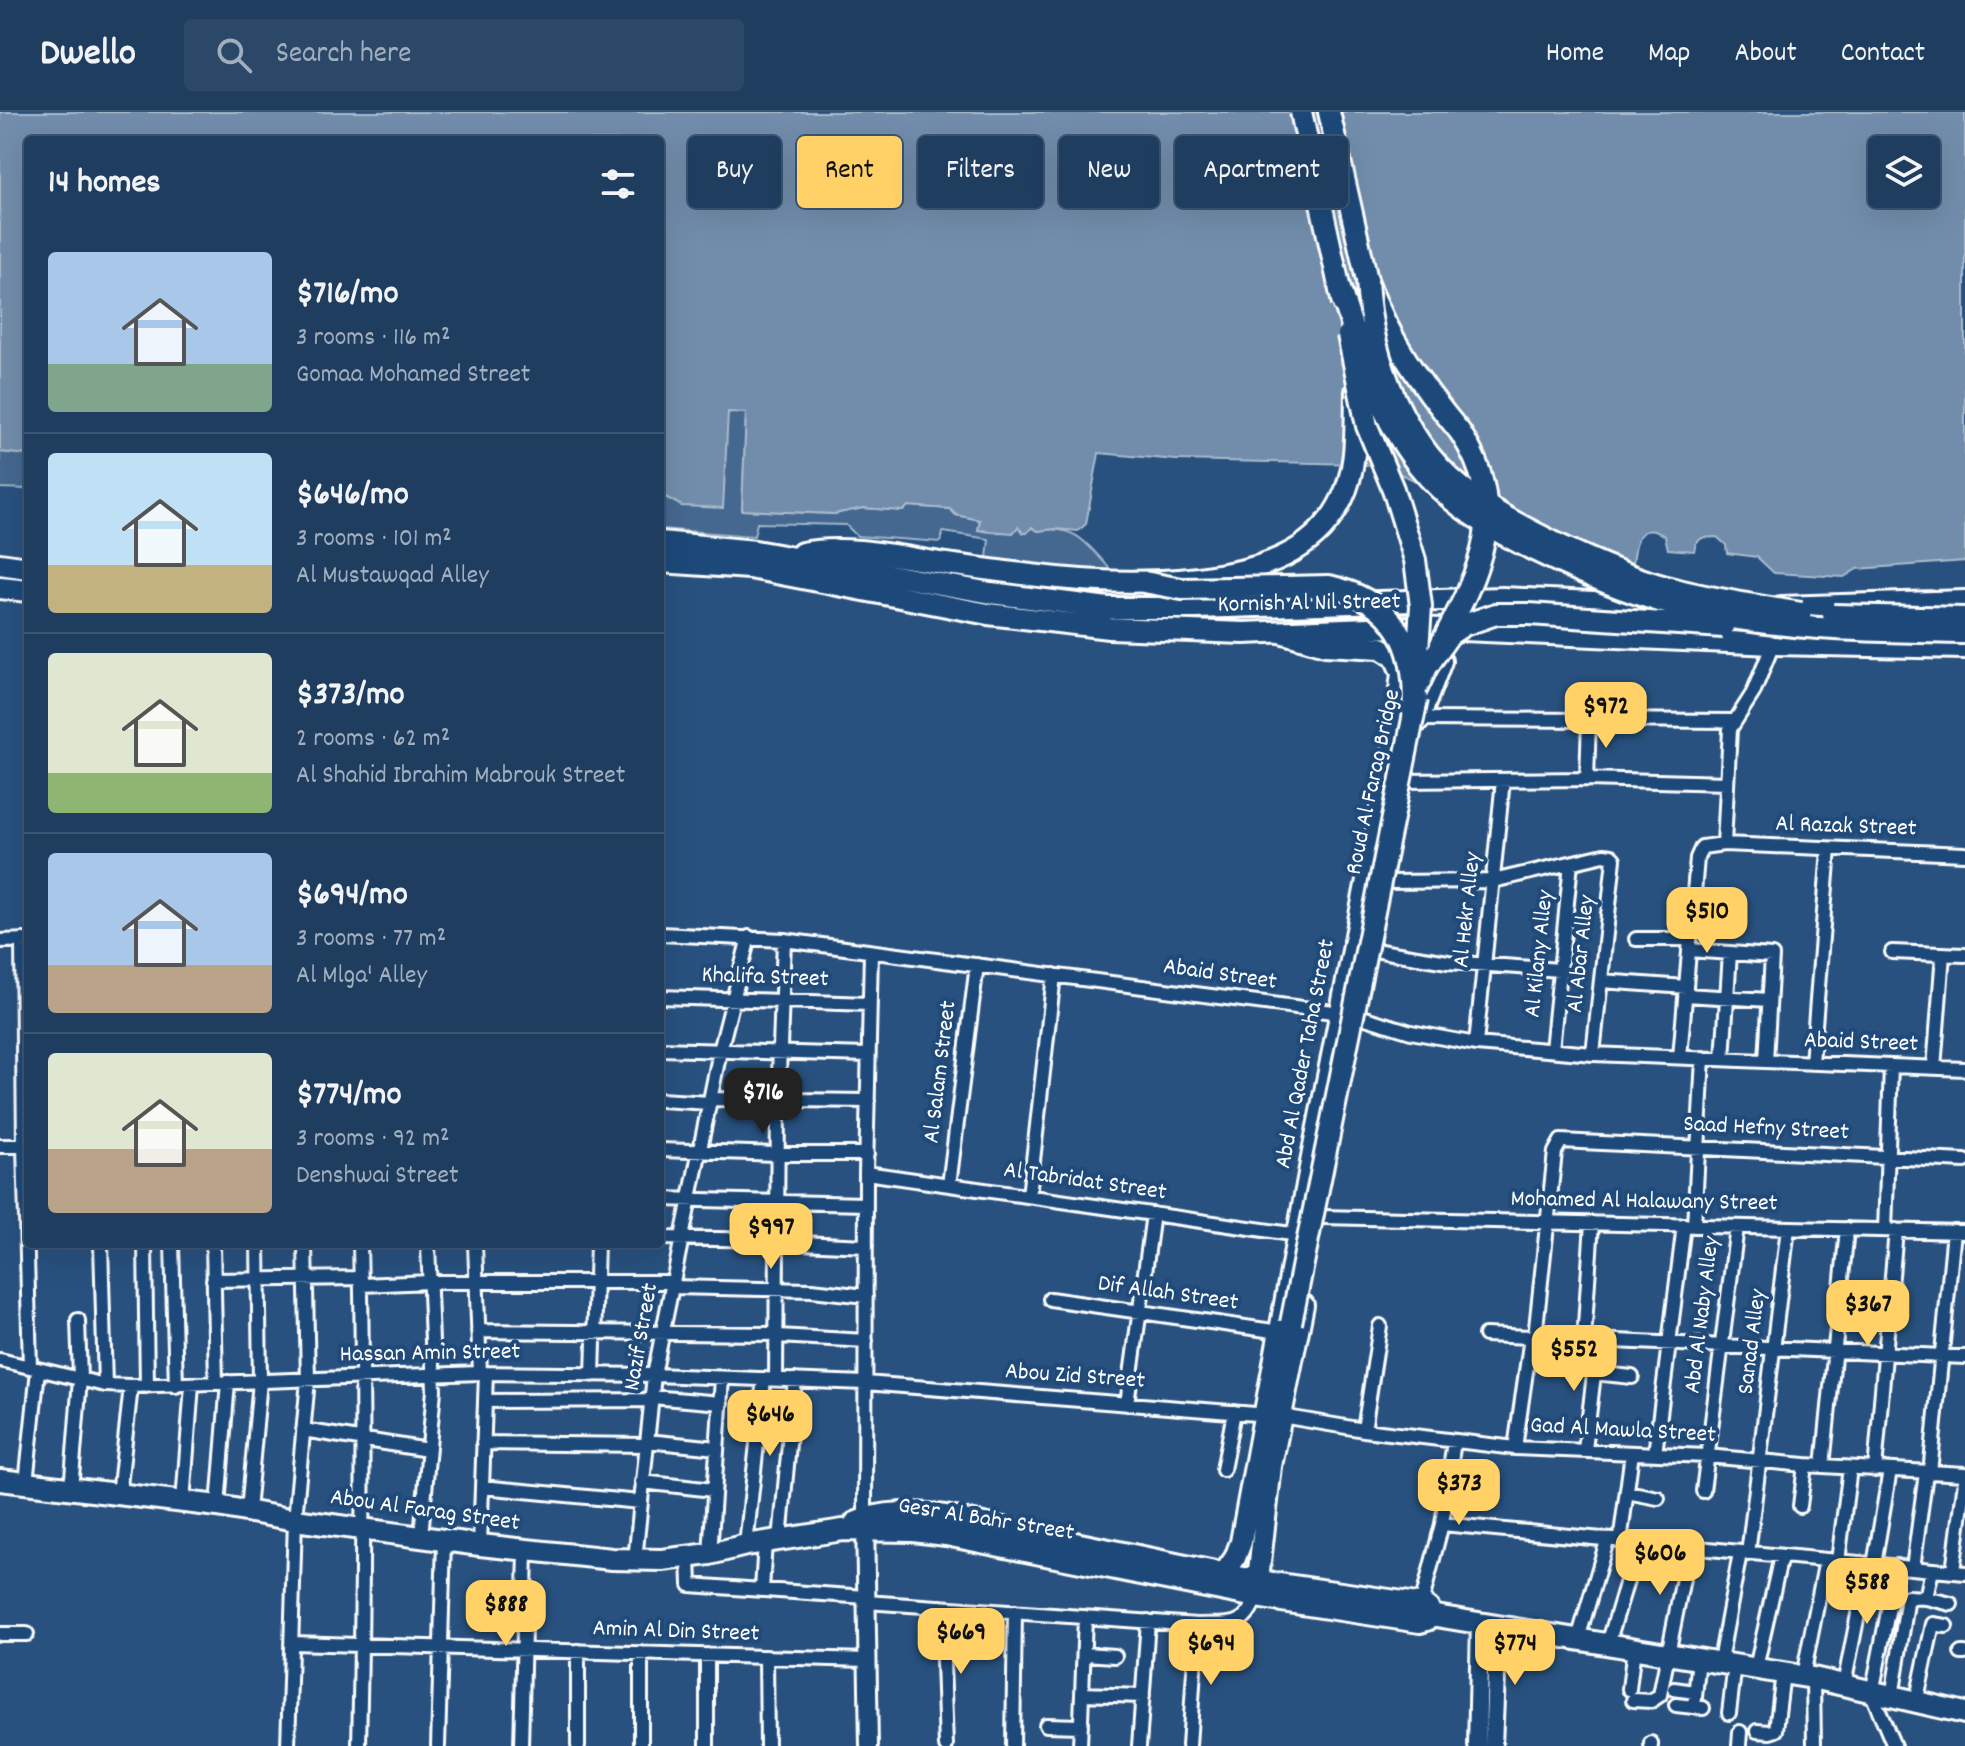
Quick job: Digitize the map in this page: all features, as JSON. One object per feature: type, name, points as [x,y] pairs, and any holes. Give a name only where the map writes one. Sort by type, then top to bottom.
[{"type":"main road","name":"Roud Al Farag Bridge","points":[[1301,112],[1367,426],[1393,489],[1415,560],[1421,606],[1415,708],[1402,742],[1364,930],[1352,954]]},
{"type":"main road","name":"Roud Al Farag Bridge","points":[[1291,1362],[1286,1328],[1415,708],[1423,680],[1483,551],[1488,510],[1483,479],[1471,450],[1397,348],[1367,280],[1329,112]]},
{"type":"main road","points":[[1367,280],[1368,311],[1376,346],[1403,414],[1422,444],[1445,471],[1471,495],[1506,517],[1592,560],[1670,588],[1807,614],[1965,618]]},
{"type":"main road","points":[[1340,289],[1371,383],[1399,438],[1423,471],[1446,495],[1503,535],[1595,578],[1695,611],[1759,621],[1876,631],[1965,633]]},
{"type":"main road","points":[[1144,582],[1211,577],[1256,567],[1278,561],[1315,536],[1330,520],[1350,480],[1357,384]]},
{"type":"main road","name":"Kornish Al Nil Street","points":[[664,542],[786,556],[991,593],[1108,608],[1502,598],[1738,608],[1965,601]]},
{"type":"main road","points":[[786,556],[849,550],[1046,578],[1144,582],[1191,589],[1329,586],[1366,598],[1382,610],[1406,642],[1415,681],[1415,708]]},
{"type":"main road","name":"Kornish Al Nil Street","points":[[664,562],[723,565],[777,573],[1048,623],[1197,633],[1396,627],[1773,644],[1965,648]]},
{"type":"main road","points":[[0,564],[24,567]]},
{"type":"main road","points":[[0,588],[24,591]]},
{"type":"main road","points":[[1415,708],[1427,667],[1449,635],[1464,625],[1496,614],[1757,630],[1827,631],[1873,622],[1922,603]]},
{"type":"main road","name":"Abd Al Qader Taha Street","points":[[1229,1566],[1241,1542],[1273,1415],[1291,1362],[1362,1017],[1405,781],[1415,708],[1442,658],[1471,630]]},
{"type":"main road","name":"Abd Al Qader Taha Street","points":[[1258,1580],[1273,1415],[1298,1235],[1393,749],[1402,673],[1395,657],[1381,648],[1325,645],[1280,632]]},
{"type":"main road","name":"Abou Al Farag Street","points":[[0,1480],[218,1506],[295,1520],[526,1551],[635,1560],[700,1555],[843,1530]]},
{"type":"main road","name":"Gesr Al Bahr Street","points":[[843,1530],[898,1514],[945,1516],[1229,1566],[1258,1580]]},
{"type":"main road","name":"Gesr Al Bahr Street","points":[[865,1524],[1258,1580],[1420,1622],[1427,1620],[1426,1610],[1489,1624],[1800,1676],[1965,1713]]},
{"type":"street","points":[[1680,1057],[1698,852],[1708,846],[1724,844],[1732,721],[1748,703],[1773,644]]},
{"type":"street","points":[[1415,708],[1589,720],[1732,721]]},
{"type":"street","points":[[1587,779],[1589,720]]},
{"type":"street","points":[[1405,781],[1587,779],[1727,783]]},
{"type":"street","name":"Al Hekr Alley","points":[[1476,1044],[1503,780]]},
{"type":"street","name":"Al Razak Street","points":[[1724,844],[1965,854]]},
{"type":"street","points":[[1812,1063],[1829,849]]},
{"type":"street","name":"Al Abar Alley","points":[[1571,863],[1608,854],[1614,859],[1593,1054]]},
{"type":"street","points":[[1386,882],[1493,881],[1571,863]]},
{"type":"street","name":"Al Kilany Alley","points":[[1552,1050],[1571,863]]},
{"type":"street","name":"Abaid Street","points":[[664,934],[784,940],[1341,1013],[1411,1032],[1476,1044],[1593,1054],[1965,1069]]},
{"type":"street","name":"Nazif Street","points":[[635,1560],[654,1375],[720,1051],[749,937]]},
{"type":"street","points":[[1636,939],[1730,953],[1770,954],[1766,1061]]},
{"type":"street","points":[[0,941],[24,940]]},
{"type":"street","points":[[762,1590],[770,1380],[778,1335],[777,1154],[784,940]]},
{"type":"street","points":[[1374,950],[1484,965],[1560,970]]},
{"type":"street","points":[[869,1746],[865,1383],[871,952]]},
{"type":"street","points":[[1892,952],[1965,955]]},
{"type":"street","points":[[1723,1059],[1730,953]]},
{"type":"street","points":[[1934,1068],[1943,954]]},
{"type":"street","name":"Al Salam Street","points":[[949,1185],[977,965]]},
{"type":"street","points":[[1029,1196],[1054,975]]},
{"type":"street","points":[[1601,981],[1727,998],[1769,1000]]},
{"type":"street","name":"Khalifa Street","points":[[664,997],[869,1004]]},
{"type":"street","points":[[664,1049],[868,1055]]},
{"type":"street","points":[[1655,1454],[1689,1226],[1698,1148],[1703,1058]]},
{"type":"street","points":[[1875,1470],[1891,1230],[1888,1157],[1891,1066]]},
{"type":"street","points":[[664,1100],[868,1101]]},
{"type":"street","name":"Saad Hefny Street","points":[[1548,1222],[1556,1148],[1565,1140],[1965,1161]]},
{"type":"street","points":[[0,1146],[24,1146]]},
{"type":"street","points":[[664,1150],[867,1154]]},
{"type":"street","name":"Al Tabridat Street","points":[[866,1173],[1298,1235]]},
{"type":"street","points":[[664,1199],[866,1204]]},
{"type":"street","points":[[1127,1404],[1153,1214]]},
{"type":"street","name":"Mohamed Al Halawany Street","points":[[1322,1217],[1960,1231]]},
{"type":"street","points":[[1515,1448],[1548,1222]]},
{"type":"street","points":[[1584,1340],[1592,1223]]},
{"type":"street","name":"Abd Al Naby Alley","points":[[1703,1491],[1737,1227]]},
{"type":"street","name":"Sanad Alley","points":[[1718,1661],[1744,1553],[1761,1461],[1788,1228]]},
{"type":"street","points":[[1823,1466],[1847,1229]]},
{"type":"street","points":[[1913,1568],[1960,1231]]},
{"type":"street","points":[[664,1238],[866,1246]]},
{"type":"street","points":[[26,1483],[34,1368],[29,1248]]},
{"type":"street","points":[[101,1248],[105,1385]]},
{"type":"street","points":[[145,1248],[147,1386]]},
{"type":"street","points":[[172,1248],[176,1386]]},
{"type":"street","points":[[213,1248],[222,1382],[218,1506]]},
{"type":"street","points":[[248,1511],[260,1381],[258,1248]]},
{"type":"street","points":[[288,1746],[295,1520],[308,1380],[305,1248]]},
{"type":"street","points":[[359,1746],[364,1529],[360,1248]]},
{"type":"street","points":[[421,1537],[434,1375],[428,1248]]},
{"type":"street","points":[[475,1248],[478,1331],[485,1401],[480,1545]]},
{"type":"street","points":[[593,1375],[597,1248]]},
{"type":"street","points":[[213,1280],[595,1282],[779,1289],[866,1296]]},
{"type":"street","name":"Dif Allah Street","points":[[1050,1299],[1286,1328]]},
{"type":"street","points":[[71,1490],[80,1379],[78,1320]]},
{"type":"street","points":[[1364,1430],[1380,1326]]},
{"type":"street","points":[[478,1331],[778,1335],[866,1341]]},
{"type":"street","points":[[1485,1335],[1965,1357]]},
{"type":"street","points":[[1585,1450],[1598,1340]]},
{"type":"street","name":"Hassan Amin Street","points":[[0,1360],[105,1385],[131,1386],[483,1373],[654,1375],[865,1383]]},
{"type":"street","points":[[1594,1373],[1632,1377]]},
{"type":"street","points":[[722,1378],[713,1490],[700,1555],[690,1585],[1197,1625],[1239,1622],[1248,1615],[1258,1580]]},
{"type":"street","points":[[763,1542],[795,1380]]},
{"type":"street","name":"Abou Zid Street","points":[[865,1383],[1273,1415]]},
{"type":"street","points":[[183,1502],[192,1385]]},
{"type":"street","points":[[119,1495],[131,1386]]},
{"type":"street","points":[[485,1401],[652,1399],[721,1403]]},
{"type":"street","points":[[1223,1470],[1234,1412]]},
{"type":"street","name":"Gad Al Mawla Street","points":[[1273,1415],[1364,1430],[1515,1448],[1707,1456],[1965,1474]]},
{"type":"street","points":[[303,1430],[428,1450]]},
{"type":"street","points":[[1426,1610],[1454,1441]]},
{"type":"street","points":[[483,1443],[647,1443],[717,1448]]},
{"type":"street","points":[[1578,1639],[1614,1542],[1627,1492],[1632,1453]]},
{"type":"street","points":[[1800,1506],[1805,1465]]},
{"type":"street","points":[[1757,1731],[1776,1730],[1800,1676],[1832,1561],[1850,1468]]},
{"type":"street","points":[[1844,1685],[1890,1470]]},
{"type":"street","points":[[1442,1524],[1959,1572],[1965,1481]]},
{"type":"street","points":[[642,1482],[713,1490]]},
{"type":"street","points":[[482,1487],[640,1502]]},
{"type":"street","points":[[1627,1492],[1658,1498]]},
{"type":"street","points":[[438,1746],[444,1540]]},
{"type":"street","points":[[1608,1644],[1638,1544]]},
{"type":"street","points":[[1634,1648],[1631,1695],[1651,1701],[1658,1697],[1689,1548]]},
{"type":"street","points":[[521,1746],[526,1551]]},
{"type":"street","points":[[1756,1668],[1781,1556]]},
{"type":"street","points":[[1894,1746],[1879,1694],[1897,1566]]},
{"type":"street","points":[[1926,1598],[1932,1570]]},
{"type":"street","points":[[1879,1694],[1908,1597],[1951,1604]]},
{"type":"street","points":[[941,1607],[946,1746]]},
{"type":"street","points":[[1013,1746],[1015,1612]]},
{"type":"street","points":[[1080,1746],[1085,1617]]},
{"type":"street","points":[[1139,1746],[1148,1621]]},
{"type":"street","points":[[1477,1746],[1489,1624]]},
{"type":"street","points":[[1489,1624],[1493,1746]]},
{"type":"street","points":[[1916,1703],[1933,1624],[1946,1626]]},
{"type":"street","points":[[1189,1746],[1197,1625]]},
{"type":"street","points":[[0,1634],[27,1634]]},
{"type":"street","name":"Amin Al Din Street","points":[[292,1643],[867,1660]]},
{"type":"street","points":[[578,1651],[578,1746]]},
{"type":"street","points":[[641,1653],[641,1746]]},
{"type":"street","points":[[1084,1654],[1115,1656]]},
{"type":"street","points":[[707,1655],[707,1746]]},
{"type":"street","points":[[766,1657],[767,1746]]},
{"type":"street","points":[[1676,1705],[1698,1708],[1695,1692],[1718,1661]]},
{"type":"street","points":[[1718,1661],[1729,1713]]},
{"type":"street","points":[[1800,1676],[1814,1746]]},
{"type":"street","points":[[1674,1689],[1695,1692]]},
{"type":"street","points":[[1082,1694],[1143,1696]]},
{"type":"street","points":[[1046,1725],[1081,1726]]},
{"type":"street","points":[[1739,1746],[1740,1732]]},
{"type":"shaded area","points":[[0,112],[1965,112],[1965,561],[1857,569],[1844,577],[1774,573],[1757,557],[1727,553],[1726,545],[1717,537],[1702,538],[1696,543],[1694,551],[1668,549],[1665,536],[1648,530],[1639,536],[1633,565],[1524,555],[1483,534],[1423,485],[1383,469],[1358,464],[1176,460],[1099,453],[1086,524],[1078,531],[1038,531],[1032,527],[1027,533],[1018,527],[1013,533],[978,530],[980,520],[956,515],[950,509],[908,506],[903,511],[863,508],[834,514],[742,510],[746,413],[728,412],[723,508],[682,506],[664,496],[664,136],[24,136],[24,455],[0,452]]},
{"type":"shaded area","points":[[727,412],[746,413],[742,510],[834,514],[863,508],[903,511],[908,506],[950,509],[956,515],[980,520],[978,530],[999,532],[1032,527],[1038,531],[1051,529],[1073,534],[1113,572],[987,558],[989,539],[943,532],[941,542],[857,536],[846,525],[757,523],[754,536],[664,529],[664,496],[682,506]]},
{"type":"shaded area","points":[[0,452],[24,455],[24,489],[0,488]]}]
